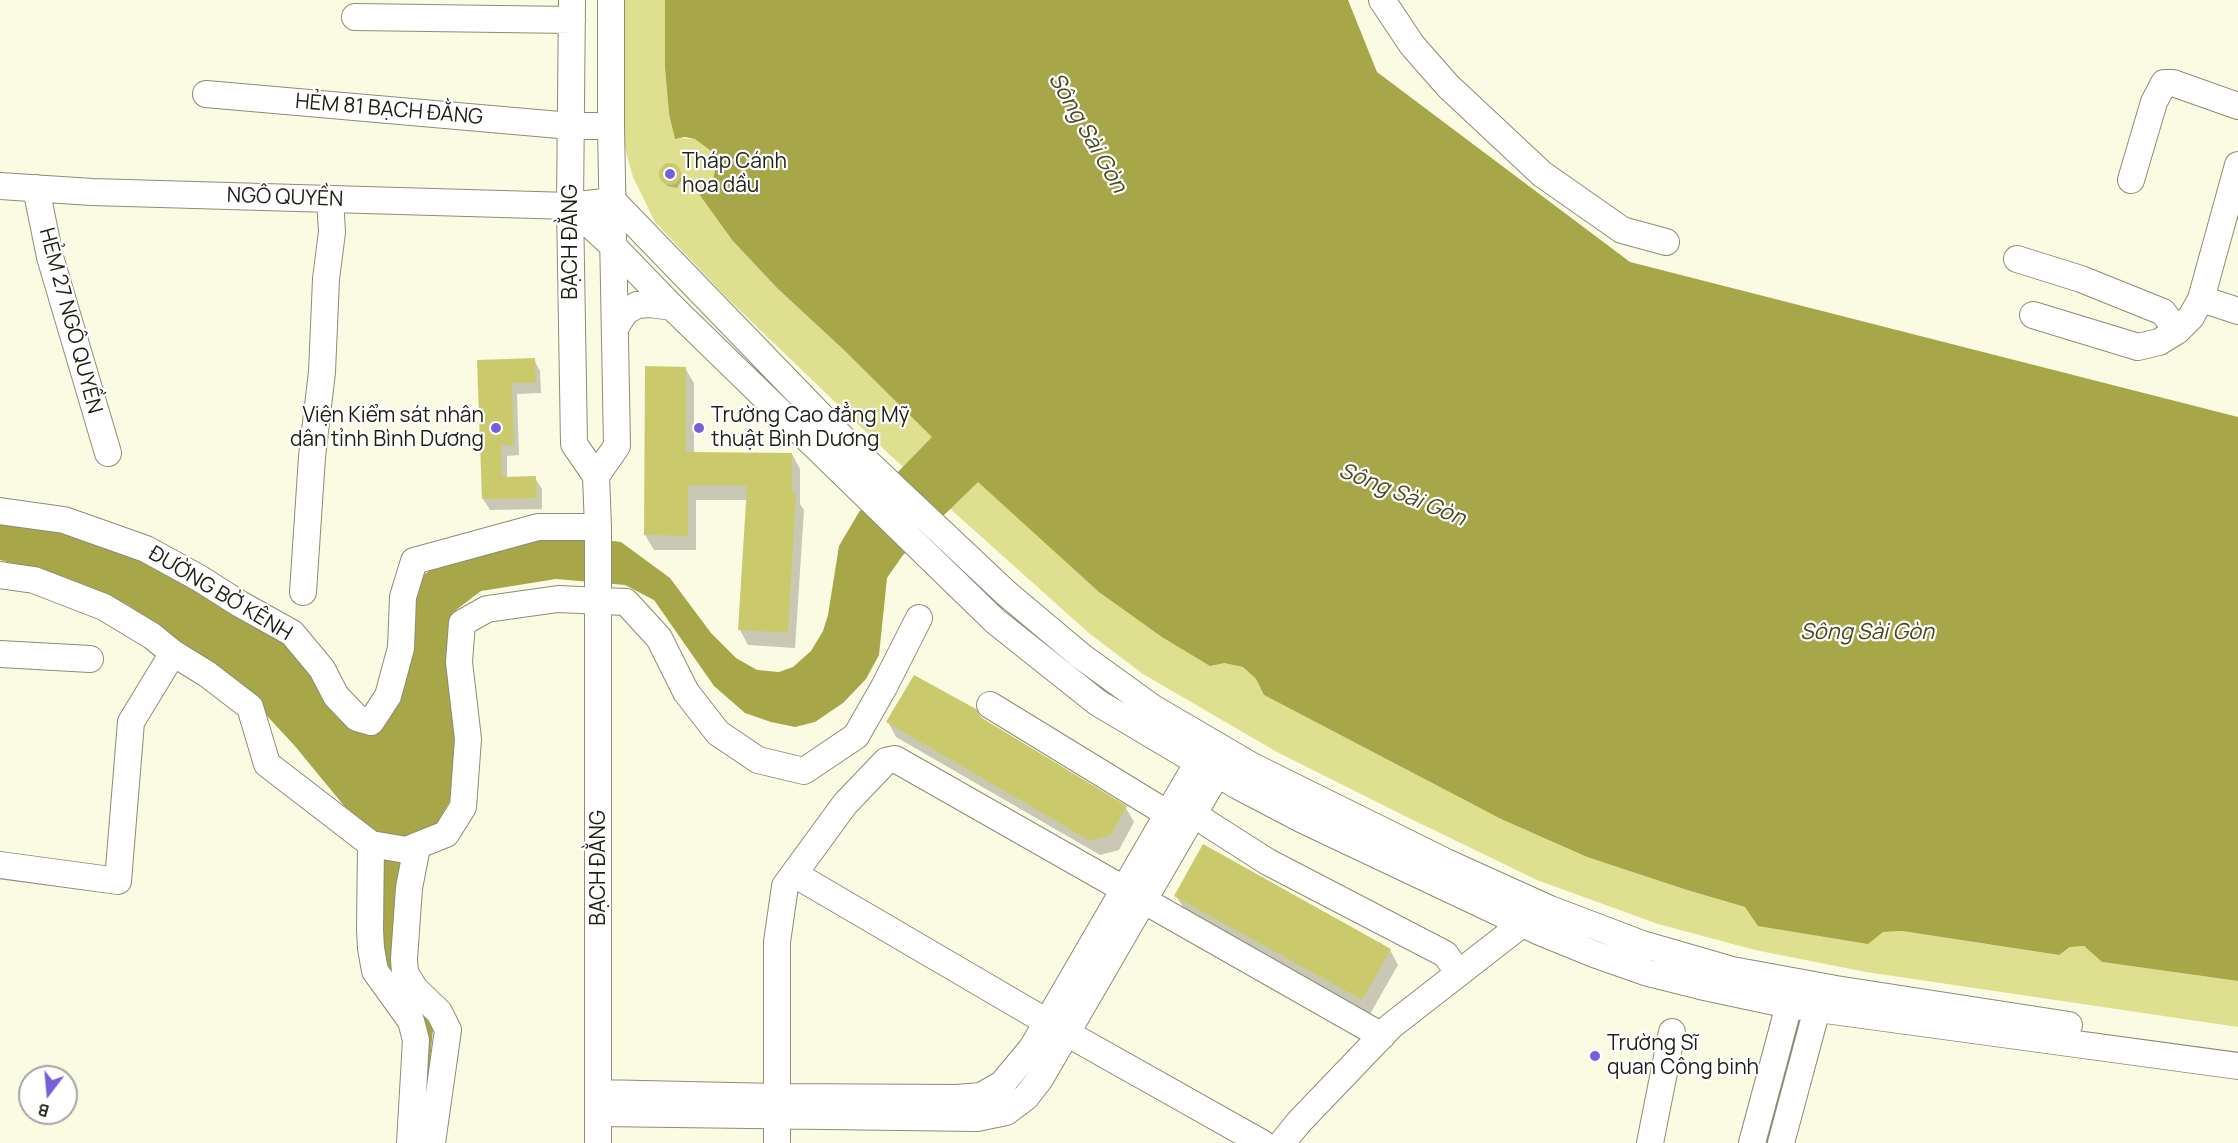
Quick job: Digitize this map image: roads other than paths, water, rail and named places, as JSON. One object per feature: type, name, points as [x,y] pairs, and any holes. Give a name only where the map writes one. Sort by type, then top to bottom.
[{"type":"street","name":"BẠCH ĐẰNG","points":[[572,10],[570,206],[574,444],[596,476],[617,446],[611,0]]},
{"type":"street","points":[[1382,0],[1412,45],[1448,86],[1542,174],[1622,230],[1666,242]]},
{"type":"street","points":[[355,17],[572,10]]},
{"type":"street","points":[[2131,180],[2154,102],[2164,83],[2173,83],[2238,106]]},
{"type":"street","name":"HẺM 81 BẠCH ĐẰNG","points":[[206,94],[571,126],[611,126]]},
{"type":"street","points":[[2033,315],[2138,347],[2159,342],[2176,331],[2191,317],[2200,299],[2238,165]]},
{"type":"street","name":"NGÔ QUYỀN","points":[[0,186],[92,192],[570,206],[613,201]]},
{"type":"street","name":"HẺM 27 NGÔ QUYỀN","points":[[36,188],[50,257],[108,453]]},
{"type":"street","points":[[303,592],[312,457],[322,372],[326,279],[332,232],[330,199]]},
{"type":"street","points":[[613,201],[850,446],[1006,593],[1090,663],[1153,708],[1213,758],[1303,820],[1522,924],[1594,954],[1648,973],[1700,986],[2238,1066]]},
{"type":"street","points":[[570,206],[995,621],[1098,703],[1213,758],[1252,766],[1446,862],[1550,909],[1642,944],[1732,970],[1804,1001],[2238,1050]]},
{"type":"street","points":[[2017,259],[2081,279],[2163,312],[2176,331]]},
{"type":"street","points":[[2200,299],[2238,311]]},
{"type":"street","points":[[615,328],[625,312],[637,305],[672,307]]},
{"type":"street","points":[[596,476],[598,526]]},
{"type":"street","name":"ĐƯỜNG BỜ KÊNH","points":[[0,512],[64,520],[146,549],[199,578],[292,633],[322,669],[336,696],[357,718],[371,722],[388,696],[391,686],[401,648],[403,597],[414,561],[538,527],[598,526]]},
{"type":"street","name":"BẠCH ĐẰNG","points":[[598,526],[598,1143]]},
{"type":"street","points":[[0,574],[34,580],[104,607],[152,636],[250,707],[267,764],[376,845],[411,848],[446,834],[463,807],[468,739],[459,662],[462,624],[487,609],[558,598],[599,597],[626,602],[659,638],[686,692],[718,733],[758,760],[804,771],[856,736],[919,618]]},
{"type":"street","points":[[0,865],[118,881],[131,722],[172,652]]},
{"type":"street","points":[[0,654],[90,660]]},
{"type":"street","points":[[990,705],[1180,814],[1446,954],[1460,973]]},
{"type":"street","points":[[598,1103],[777,1106],[977,1118],[1006,1112],[1026,1097],[1033,1088],[1057,1027],[1213,758]]},
{"type":"street","points":[[777,1143],[777,942],[785,886],[845,804],[886,761],[895,759],[1382,1036]]},
{"type":"street","points":[[376,845],[370,948],[375,971],[414,1028],[416,1068],[410,1143]]},
{"type":"street","points":[[411,848],[405,973],[415,989],[439,1012],[448,1030],[432,1143]]},
{"type":"street","points":[[794,874],[1262,1143]]},
{"type":"street","points":[[1282,1143],[1299,1122],[1391,1026],[1522,924]]},
{"type":"street","points":[[1752,1143],[1804,1001]]},
{"type":"street","points":[[1781,1143],[1804,1001]]},
{"type":"street","points":[[1650,1143],[1672,1032]]},
{"type":"water","name":"Sông Sài Gòn","points":[[665,0],[1348,0],[1377,72],[1630,262],[2238,417],[2238,981],[2102,962],[2084,946],[2070,947],[2059,955],[1902,931],[1883,932],[1868,944],[1758,926],[1745,907],[1587,857],[1501,819],[1264,695],[1256,679],[1243,667],[1224,663],[1210,666],[1162,637],[1099,592],[978,482],[903,555],[887,578],[879,655],[866,679],[843,703],[815,722],[795,727],[745,713],[714,686],[654,600],[625,585],[556,579],[481,591],[456,610],[452,642],[456,747],[451,799],[436,825],[401,867],[394,921],[392,953],[433,1029],[423,1136],[419,1039],[386,986],[369,828],[350,813],[294,745],[229,675],[128,605],[65,578],[0,560],[0,519],[117,542],[253,618],[300,655],[374,731],[412,615],[420,577],[450,558],[539,537],[566,535],[621,542],[670,578],[711,633],[736,658],[757,670],[779,672],[793,667],[811,651],[823,631],[828,615],[839,546],[859,512],[932,437],[777,288],[732,240],[699,194],[713,180],[714,160],[711,151],[695,139],[685,137],[675,139],[669,114],[665,68]]},
{"type":"place","name":"Tháp Cánh hoa dầu","points":[[670,174]]},
{"type":"place","name":"Viện Kiểm sát nhân dân tỉnh Bình Dương","points":[[496,428]]},
{"type":"place","name":"Trường Cao đẳng Mỹ thuật Bình Dương","points":[[699,428]]},
{"type":"place","name":"Trường Sĩ quan Công binh","points":[[1595,1056]]}]
